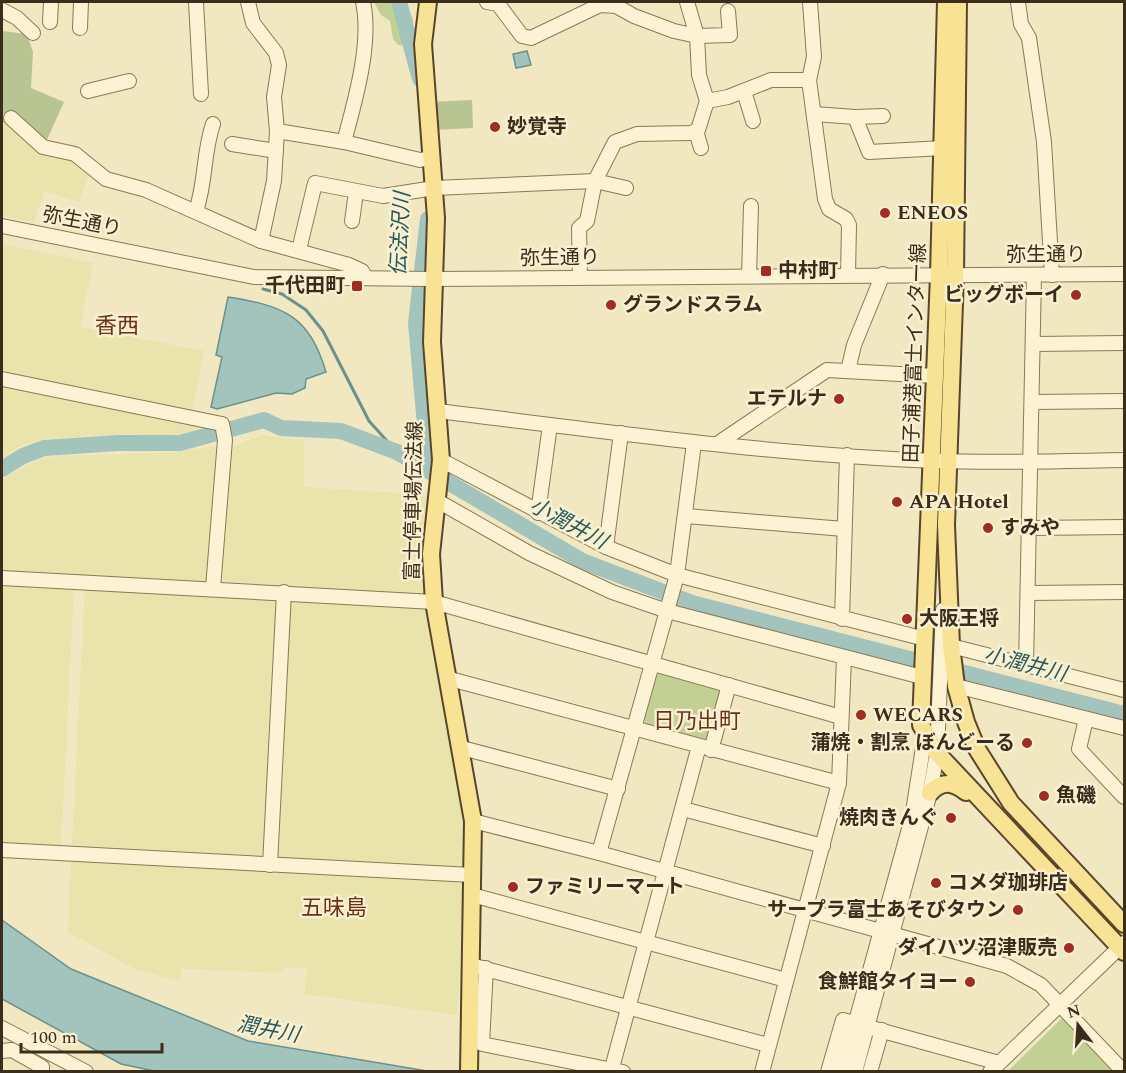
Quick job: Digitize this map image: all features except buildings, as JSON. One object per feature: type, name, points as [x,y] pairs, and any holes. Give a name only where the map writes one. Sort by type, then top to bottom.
[{"type":"main road","name":"富士停車場伝法線","points":[[428,2],[423,44],[426,159],[429,190],[436,218],[432,279],[432,342],[441,463],[430,554],[434,602],[450,679],[473,821],[472,895],[478,967],[469,1071]]},
{"type":"main road","name":"田子浦港富士インター線","points":[[946,2],[943,147],[947,275],[936,376],[951,646],[956,686],[977,749],[1011,803],[1125,924]]},
{"type":"main road","name":"田子浦港富士インター線","points":[[924,735],[921,725],[922,677],[940,461],[958,2]]},
{"type":"main road","points":[[924,735],[937,753],[986,807],[1123,947]]},
{"type":"main road","points":[[930,793],[940,784],[956,784],[986,807]]},
{"type":"street","points":[[50,22],[51,2]]},
{"type":"street","points":[[80,28],[81,2]]},
{"type":"street","points":[[196,2],[201,94]]},
{"type":"street","points":[[248,2],[253,23],[276,53],[279,65],[274,97],[277,131],[274,181],[261,241]]},
{"type":"street","points":[[344,142],[359,78],[367,21],[363,2]]},
{"type":"street","points":[[487,2],[498,4],[522,36],[531,38],[599,3],[616,6],[674,31],[697,36],[730,35],[728,11]]},
{"type":"street","points":[[687,2],[697,36],[699,75],[707,100],[696,131],[701,148]]},
{"type":"street","points":[[810,2],[814,57],[809,80],[825,199],[829,209],[846,219],[849,225],[848,275]]},
{"type":"street","points":[[1018,2],[1022,24],[1029,38],[1044,142],[1052,275]]},
{"type":"street","points":[[2,10],[17,18],[33,33]]},
{"type":"street","points":[[707,100],[744,91],[771,80],[809,80]]},
{"type":"street","points":[[88,91],[129,81]]},
{"type":"street","points":[[744,91],[753,121]]},
{"type":"street","points":[[814,114],[855,117],[883,116]]},
{"type":"street","points":[[855,117],[869,152],[943,147]]},
{"type":"street","points":[[10,118],[43,147],[75,154],[106,178],[129,184],[196,211],[261,241],[349,265],[362,272],[365,277]]},
{"type":"street","points":[[196,211],[204,188],[205,150],[213,124]]},
{"type":"street","points":[[277,131],[426,159]]},
{"type":"street","points":[[580,277],[579,228],[587,221],[595,181],[610,150],[623,138],[696,131]]},
{"type":"street","points":[[232,144],[276,151]]},
{"type":"street","points":[[299,250],[315,183],[382,196],[429,190],[462,179],[595,181],[626,188]]},
{"type":"street","points":[[352,221],[356,192]]},
{"type":"street","points":[[749,276],[751,206]]},
{"type":"street","name":"弥生通り","points":[[2,226],[254,277],[432,279],[1125,274]]},
{"type":"street","points":[[848,371],[854,345],[883,274]]},
{"type":"street","points":[[1026,666],[1034,275]]},
{"type":"street","points":[[1033,344],[1125,343]]},
{"type":"street","points":[[717,444],[827,370],[936,376]]},
{"type":"street","points":[[2,379],[222,424],[225,440],[213,588]]},
{"type":"street","points":[[1032,402],[1125,401]]},
{"type":"street","points":[[438,411],[694,443],[940,461],[1125,460]]},
{"type":"street","points":[[538,513],[550,424]]},
{"type":"street","points":[[606,548],[621,433]]},
{"type":"street","points":[[599,853],[677,578],[694,443]]},
{"type":"street","points":[[842,619],[847,454]]},
{"type":"street","points":[[441,463],[606,548],[677,578],[925,639]]},
{"type":"street","points":[[437,492],[529,553],[612,592],[922,677]]},
{"type":"street","points":[[686,516],[844,528]]},
{"type":"street","points":[[843,1071],[861,1025],[886,933],[930,793],[937,753],[946,525]]},
{"type":"street","points":[[1030,528],[1125,527]]},
{"type":"street","points":[[2,578],[434,602],[841,717]]},
{"type":"street","points":[[270,865],[285,592]]},
{"type":"street","points":[[1029,592],[1125,592]]},
{"type":"street","points":[[951,646],[1125,690]]},
{"type":"street","points":[[762,1071],[839,783],[844,657]]},
{"type":"street","points":[[450,679],[839,783]]},
{"type":"street","points":[[729,685],[683,808],[664,873],[627,1007],[617,1070],[482,1044],[478,967],[627,1007],[768,1045]]},
{"type":"street","points":[[956,686],[1125,728]]},
{"type":"street","points":[[1086,719],[1079,749],[1125,797]]},
{"type":"street","points":[[886,933],[912,818],[924,735]]},
{"type":"street","points":[[462,748],[618,789]]},
{"type":"street","points":[[683,808],[823,846]]},
{"type":"street","points":[[473,821],[599,853],[664,873],[1007,966],[1041,985],[1124,1071]]},
{"type":"street","points":[[2,850],[472,875]]},
{"type":"street","points":[[472,895],[786,980]]},
{"type":"street","points":[[828,1071],[843,1020],[882,1030],[995,1067],[1123,947]]},
{"type":"street","points":[[855,1071],[861,1025]]},
{"type":"street","points":[[2,1028],[86,1071]]},
{"type":"street","points":[[870,1071],[882,1030]]},
{"type":"street","points":[[2,1051],[12,1050],[42,1067],[42,1071]]},
{"type":"shaded area","points":[[2,114],[16,120],[28,136],[92,165],[79,202],[44,191],[34,222],[2,216]]},
{"type":"shaded area","points":[[2,244],[93,263],[80,327],[204,351],[192,412],[2,375]]},
{"type":"shaded area","points":[[2,383],[205,425],[186,433],[164,436],[128,434],[42,439],[23,445],[2,458]]},
{"type":"shaded area","points":[[262,435],[304,441],[304,487],[427,495],[421,540],[424,595],[219,581],[229,448]]},
{"type":"shaded area","points":[[214,446],[217,449],[210,579],[205,582],[2,571],[2,479],[40,459],[56,456],[169,453]]},
{"type":"shaded area","points":[[2,583],[74,587],[61,845],[2,842]]},
{"type":"shaded area","points":[[85,587],[280,596],[264,861],[75,850],[72,845]]},
{"type":"shaded area","points":[[289,596],[430,605],[460,784],[465,869],[278,861],[275,857]]},
{"type":"shaded area","points":[[71,860],[464,881],[457,1015],[305,994],[306,968],[285,967],[277,973],[182,969],[180,982],[133,968],[68,932]]},
{"type":"green space","points":[[374,2],[405,2],[413,19],[412,46],[398,45],[393,39],[390,21],[381,15]]},
{"type":"green space","points":[[2,31],[27,34],[33,52],[31,88],[64,102],[45,144],[2,113]]},
{"type":"green space","points":[[472,100],[473,128],[432,130],[430,102]]},
{"type":"green space","points":[[661,670],[723,691],[710,737],[704,740],[646,725],[644,720],[657,673]]},
{"type":"green space","points":[[1062,1018],[1112,1071],[1008,1071]]},
{"type":"water","points":[[527,51],[531,65],[516,68],[513,54]]},
{"type":"water","points":[[228,297],[265,305],[292,317],[312,338],[326,372],[306,379],[305,388],[292,394],[276,393],[217,409],[211,407],[222,357],[216,355]]},
{"type":"water","points":[[2,920],[71,969],[248,1041],[427,1071],[159,1072],[121,1064],[2,999]]},
{"type":"waterway","name":"伝法沢川","points":[[399,2],[420,79]]},
{"type":"waterway","name":"伝法沢川","points":[[428,219],[416,323],[429,471]]},
{"type":"waterway","points":[[263,289],[282,294],[306,310],[323,331],[369,421],[397,452]]},
{"type":"waterway","name":"小潤井川","points":[[2,469],[23,456],[44,448],[118,443],[180,443],[264,420],[281,428],[341,431],[397,452],[582,561],[692,603],[1124,714]]},
{"type":"place","name":"妙覚寺","points":[[495,127]]},
{"type":"place","name":"ENEOS","points":[[885,213]]},
{"type":"place","name":"中村町","points":[[766,271]]},
{"type":"place","name":"千代田町","points":[[357,286]]},
{"type":"place","name":"ビッグボーイ","points":[[1076,295]]},
{"type":"place","name":"グランドスラム","points":[[611,305]]},
{"type":"place","name":"エテルナ","points":[[839,399]]},
{"type":"place","name":"APA Hotel","points":[[897,502]]},
{"type":"place","name":"すみや","points":[[988,528]]},
{"type":"place","name":"大阪王将","points":[[907,619]]},
{"type":"place","name":"WECARS","points":[[861,715]]},
{"type":"place","name":"蒲焼・割烹 ぼんどーる","points":[[1027,743]]},
{"type":"place","name":"魚磯","points":[[1044,796]]},
{"type":"place","name":"焼肉きんぐ","points":[[951,818]]},
{"type":"place","name":"コメダ珈琲店","points":[[936,883]]},
{"type":"place","name":"ファミリーマート","points":[[513,887]]},
{"type":"place","name":"サープラ富士あそびタウン","points":[[1018,910]]},
{"type":"place","name":"ダイハツ沼津販売","points":[[1069,948]]},
{"type":"place","name":"食鮮館タイヨー","points":[[970,982]]},
{"type":"district","name":"香西","points":[[117,326]]},
{"type":"district","name":"日乃出町","points":[[697,721]]},
{"type":"district","name":"五味島","points":[[334,908]]},
{"type":"water label","name":"潤井川","points":[[268,1030]]}]
